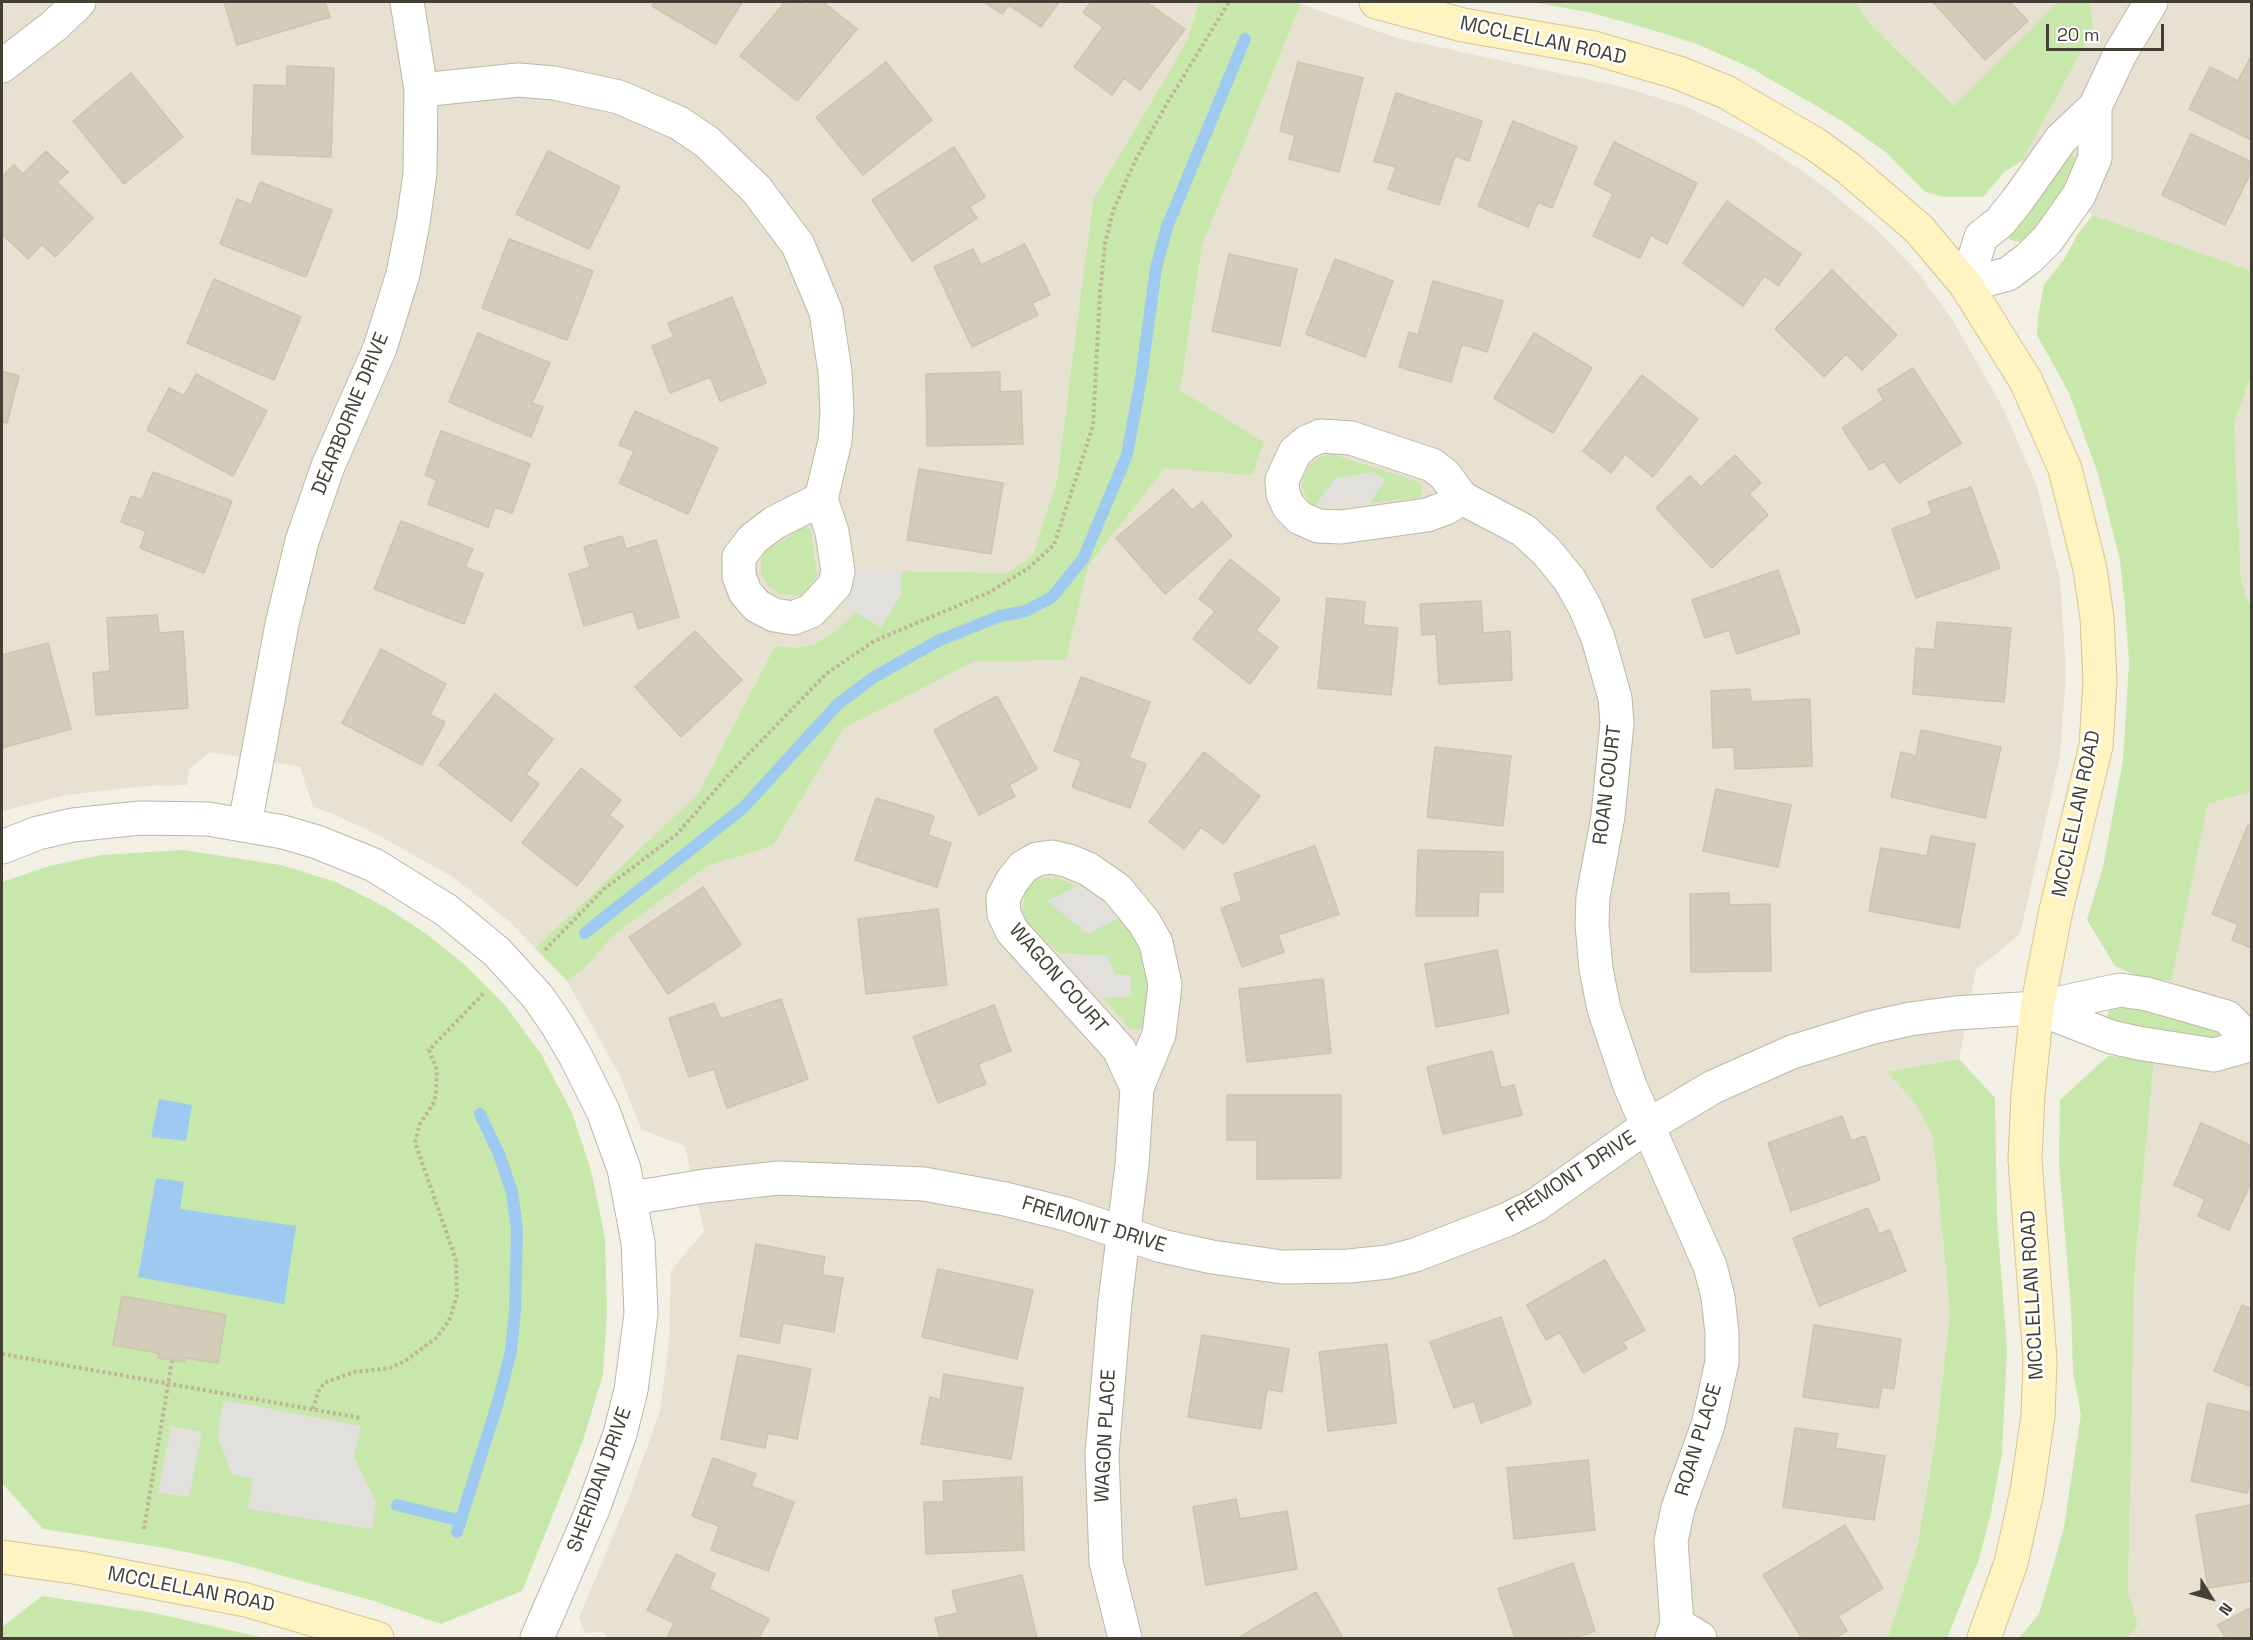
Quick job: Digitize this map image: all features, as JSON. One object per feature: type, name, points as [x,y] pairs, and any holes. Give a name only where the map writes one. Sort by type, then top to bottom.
[{"type":"street","points":[[2,66],[54,26],[79,2]]},
{"type":"street","name":"DEARBORNE DRIVE","points":[[245,824],[282,624],[302,541],[328,466],[380,348],[403,274],[420,173],[421,90],[407,2]]},
{"type":"street","name":"MCCLELLAN ROAD","points":[[1376,2],[1463,25],[1594,48],[1679,73],[1726,92],[1815,144],[1848,168],[1919,230],[1966,285],[2026,381],[2065,469],[2090,569],[2097,618],[2100,681],[2096,746],[2056,910],[2037,1008],[2028,1094],[2025,1160],[2040,1360],[2038,1416],[2027,1491],[2011,1563],[1984,1638]]},
{"type":"street","points":[[1966,285],[1981,237],[2017,201],[2061,139],[2096,107],[2120,54],[2151,2]]},
{"type":"street","points":[[421,90],[518,80],[554,83],[620,97],[680,123],[707,142],[756,189],[798,245],[826,312],[836,372],[837,411],[835,441],[821,499]]},
{"type":"street","points":[[1966,285],[2008,274],[2048,239],[2079,195],[2095,158],[2096,107]]},
{"type":"street","name":"ROAN COURT","points":[[1462,498],[1446,508],[1426,515],[1341,527],[1318,526],[1300,518],[1289,507],[1283,494],[1282,480],[1295,452],[1307,442],[1321,436],[1351,438],[1432,465],[1444,474],[1462,498],[1523,530],[1546,551],[1569,579],[1585,607],[1609,671],[1615,698],[1617,723],[1615,764],[1597,866],[1592,924],[1604,1009],[1646,1127]]},
{"type":"street","name":"SHERIDAN DRIVE","points":[[2,847],[38,833],[103,821],[179,818],[245,824],[317,842],[374,865],[446,910],[497,952],[538,997],[575,1054],[616,1141],[632,1198],[641,1291],[638,1353],[631,1390],[607,1472],[537,1638]]},
{"type":"street","name":"WAGON COURT","points":[[1123,1233],[1132,1165],[1137,1088],[1160,1034],[1164,1007],[1165,985],[1156,943],[1130,902],[1110,884],[1069,861],[1052,857],[1037,860],[1023,867],[1012,881],[1004,898],[1004,914],[1012,931],[1119,1049],[1137,1088]]},
{"type":"street","name":"FREMONT DRIVE","points":[[632,1198],[705,1186],[779,1178],[886,1180],[924,1184],[1005,1199],[1162,1246],[1254,1263],[1314,1268],[1388,1262],[1439,1248],[1536,1205],[1646,1127],[1713,1087],[1751,1068],[1830,1040],[1910,1019],[1955,1013],[2037,1008],[2120,990],[2147,994],[2227,1017],[2252,1043],[2214,1054],[2138,1043],[2111,1037],[2037,1008]]},
{"type":"street","name":"ROAN PLACE","points":[[1646,1127],[1696,1230],[1710,1266],[1718,1297],[1722,1332],[1722,1362],[1708,1425],[1678,1508],[1671,1541],[1683,1634]]},
{"type":"street","name":"WAGON PLACE","points":[[1123,1233],[1102,1443],[1102,1506],[1106,1562],[1125,1638]]},
{"type":"street","name":"MCCLELLAN ROAD","points":[[2,1557],[80,1568],[246,1600],[377,1638]]},
{"type":"path","points":[[541,954],[604,889],[676,835],[733,770],[826,674],[874,641],[990,592],[1028,569],[1054,545],[1093,426],[1100,293],[1105,244],[1113,211],[1128,175],[1166,105],[1229,2]]},
{"type":"path","points":[[313,1409],[318,1392],[324,1383],[354,1372],[390,1368],[405,1361],[436,1338],[449,1321],[457,1295],[456,1260],[415,1142],[420,1124],[433,1104],[436,1094],[437,1070],[429,1050],[490,988]]},
{"type":"path","points":[[2,1354],[361,1418]]},
{"type":"path","points":[[144,1529],[172,1361]]},
{"type":"shaded area","points":[[2,2],[1199,2],[1187,41],[1093,200],[1057,480],[1033,555],[1008,573],[901,571],[901,594],[881,628],[856,612],[834,632],[815,644],[798,648],[775,646],[698,794],[535,948],[510,922],[453,877],[376,834],[313,807],[300,767],[210,752],[189,769],[187,785],[145,786],[67,795],[2,811]]},
{"type":"shaded area","points":[[1855,2],[2058,2],[1954,106],[1870,24]]},
{"type":"shaded area","points":[[2089,2],[2251,2],[2251,271],[2093,215],[2022,161],[2094,28]]},
{"type":"shaded area","points":[[1301,4],[1397,38],[1623,87],[1687,107],[1753,139],[1813,178],[1878,231],[1921,276],[1953,321],[2002,406],[2037,486],[2060,580],[2066,672],[2060,757],[2020,934],[1976,970],[1959,1059],[1888,1072],[1916,1104],[1933,1137],[1950,1313],[1936,1437],[1918,1543],[1888,1638],[608,1638],[602,1631],[585,1633],[579,1618],[630,1495],[660,1411],[669,1342],[671,1270],[704,1232],[685,1146],[642,1130],[619,1074],[567,981],[584,968],[613,936],[707,866],[773,846],[843,728],[973,662],[1066,660],[1088,566],[1165,468],[1261,450],[1264,442],[1180,390],[1202,246]]},
{"type":"shaded area","points":[[2251,376],[2251,613],[2241,580],[2234,423]]},
{"type":"shaded area","points":[[1372,472],[1385,480],[1370,503],[1315,506],[1335,479]]},
{"type":"shaded area","points":[[855,570],[901,571],[901,594],[881,628],[846,605]]},
{"type":"shaded area","points":[[2251,792],[2251,1638],[2127,1638],[2138,1625],[2128,1591],[2135,1263],[2154,1059],[2208,804]]},
{"type":"shaded area","points":[[1077,886],[1120,917],[1088,934],[1047,901]]},
{"type":"shaded area","points":[[1059,953],[1108,956],[1115,974],[1130,975],[1132,996],[1103,998]]},
{"type":"shaded area","points":[[224,1400],[361,1426],[354,1457],[376,1502],[372,1529],[248,1509],[253,1479],[232,1474],[217,1435]]},
{"type":"shaded area","points":[[171,1426],[202,1432],[189,1497],[158,1493]]},
{"type":"green space","points":[[1199,2],[1293,2],[1301,4],[1202,246],[1180,390],[1264,442],[1252,475],[1165,468],[1088,566],[1066,660],[973,662],[844,728],[773,846],[707,866],[613,936],[584,968],[567,981],[535,948],[698,794],[775,646],[798,648],[815,644],[834,632],[856,612],[881,627],[901,594],[901,571],[1008,573],[1033,555],[1057,480],[1093,200],[1187,41]]},
{"type":"green space","points":[[1530,2],[1855,2],[1870,24],[1954,106],[2058,2],[2089,2],[2094,28],[2022,161],[2004,172],[1983,197],[1945,197],[1925,192],[1887,153],[1842,121],[1751,68],[1697,44],[1646,28],[1588,12]]},
{"type":"green space","points":[[2069,155],[2074,155],[2077,167],[2028,240],[2021,243],[2009,239],[2008,234]]},
{"type":"green space","points":[[2093,215],[2251,271],[2251,376],[2234,423],[2241,580],[2252,613],[2251,792],[2208,804],[2171,981],[2140,977],[2115,966],[2087,920],[2103,867],[2123,760],[2129,663],[2125,607],[2120,560],[2098,474],[2069,393],[2037,335],[2044,285]]},
{"type":"green space","points":[[1332,454],[1411,479],[1421,484],[1422,493],[1419,498],[1370,503],[1385,480],[1335,479],[1315,506],[1309,503],[1302,487],[1304,475],[1319,457]]},
{"type":"green space","points":[[804,527],[808,527],[811,531],[817,575],[806,592],[799,596],[779,594],[769,587],[761,575],[761,558],[765,552]]},
{"type":"green space","points":[[183,850],[281,865],[336,882],[385,907],[425,933],[465,965],[504,1004],[541,1054],[572,1113],[591,1170],[605,1238],[607,1310],[603,1375],[583,1440],[522,1591],[441,1624],[374,1601],[233,1562],[166,1548],[43,1529],[2,1483],[2,882],[49,866],[101,855]]},
{"type":"green space","points":[[1058,878],[1077,886],[1048,901],[1120,917],[1133,935],[1146,968],[1148,1007],[1142,1027],[1137,1030],[1129,1028],[1103,998],[1132,996],[1115,974],[1107,956],[1059,953],[1021,916],[1026,888],[1036,879]]},
{"type":"green space","points":[[2119,1005],[2155,1011],[2218,1030],[2218,1036],[2214,1038],[2115,1024],[2110,1022],[2107,1015],[2110,1009]]},
{"type":"green space","points":[[2108,1056],[2154,1059],[2135,1263],[2128,1591],[2138,1625],[2127,1638],[2019,1638],[2039,1614],[2064,1528],[2081,1414],[2073,1373],[2071,1307],[2059,1164],[2060,1100]]},
{"type":"green space","points":[[1959,1059],[1995,1098],[1997,1220],[2007,1349],[2002,1453],[1991,1513],[1979,1559],[1947,1638],[1888,1638],[1918,1543],[1936,1437],[1950,1313],[1933,1137],[1916,1104],[1887,1072]]},
{"type":"green space","points":[[42,1596],[154,1613],[265,1638],[2,1638],[2,1627]]},
{"type":"water","points":[[159,1099],[192,1105],[186,1141],[151,1137]]},
{"type":"water","points":[[156,1178],[184,1182],[180,1209],[296,1226],[284,1304],[138,1277]]},
{"type":"building","points":[[224,2],[325,2],[330,17],[237,45]]},
{"type":"building","points":[[655,2],[742,2],[716,44],[652,6]]},
{"type":"building","points":[[785,2],[802,2],[807,6],[810,2],[823,2],[857,29],[797,101],[740,56]]},
{"type":"building","points":[[984,2],[1059,2],[1041,27],[1009,5],[1002,14]]},
{"type":"building","points":[[1091,2],[1146,2],[1185,29],[1140,90],[1124,78],[1112,95],[1074,67],[1103,27],[1083,13]]},
{"type":"building","points":[[1935,2],[2010,2],[2028,21],[1985,60]]},
{"type":"building","points":[[2252,54],[2252,140],[2189,109],[2210,67],[2238,81]]},
{"type":"building","points":[[886,62],[932,120],[863,175],[816,117]]},
{"type":"building","points":[[1298,62],[1363,78],[1339,172],[1289,159],[1295,135],[1280,131]]},
{"type":"building","points":[[287,66],[334,68],[331,157],[252,154],[254,85],[287,86]]},
{"type":"building","points":[[131,73],[183,137],[124,184],[73,121]]},
{"type":"building","points":[[1396,93],[1482,121],[1469,161],[1455,156],[1439,205],[1388,189],[1396,167],[1374,161]]},
{"type":"building","points":[[1513,121],[1577,147],[1552,208],[1538,202],[1528,227],[1478,206]]},
{"type":"building","points":[[2191,134],[2252,162],[2252,170],[2225,225],[2162,195]]},
{"type":"building","points":[[1614,142],[1697,183],[1667,244],[1651,235],[1640,258],[1593,236],[1613,194],[1594,184]]},
{"type":"building","points":[[954,147],[985,197],[969,207],[977,218],[912,261],[872,200]]},
{"type":"building","points":[[46,151],[68,172],[57,182],[93,218],[55,257],[42,244],[28,259],[2,234],[2,177],[14,165],[23,174]]},
{"type":"building","points":[[548,151],[620,187],[589,249],[516,214]]},
{"type":"building","points":[[260,182],[332,210],[306,277],[220,244],[237,199],[251,205]]},
{"type":"building","points":[[1727,201],[1801,254],[1778,286],[1764,276],[1743,306],[1683,263]]},
{"type":"building","points":[[509,239],[593,271],[567,340],[482,308]]},
{"type":"building","points":[[1025,244],[1050,295],[1032,303],[1038,315],[972,347],[934,267],[973,249],[981,265]]},
{"type":"building","points":[[1229,254],[1297,269],[1280,346],[1212,331]]},
{"type":"building","points":[[1335,259],[1393,281],[1365,357],[1306,334]]},
{"type":"building","points":[[1832,270],[1897,335],[1862,370],[1846,354],[1824,377],[1775,329]]},
{"type":"building","points":[[214,279],[301,317],[274,380],[187,343]]},
{"type":"building","points":[[1433,281],[1503,301],[1487,352],[1462,344],[1451,382],[1399,367],[1409,332],[1418,335]]},
{"type":"building","points":[[732,297],[766,383],[720,401],[710,377],[670,393],[652,346],[674,337],[668,323]]},
{"type":"building","points":[[478,333],[550,363],[532,403],[543,407],[531,437],[449,402]]},
{"type":"building","points":[[1534,333],[1592,368],[1553,433],[1494,398]]},
{"type":"building","points":[[1913,368],[1961,443],[1899,483],[1884,461],[1870,470],[1842,428],[1884,400],[1878,390]]},
{"type":"building","points":[[2,371],[19,376],[7,423],[2,422]]},
{"type":"building","points":[[1000,372],[1000,392],[1021,391],[1023,444],[927,446],[926,374]]},
{"type":"building","points":[[196,374],[267,411],[233,476],[147,430],[169,388],[184,396]]},
{"type":"building","points":[[1642,375],[1698,419],[1653,477],[1625,454],[1611,473],[1583,451]]},
{"type":"building","points":[[635,411],[718,448],[688,514],[619,483],[634,451],[619,445]]},
{"type":"building","points":[[441,431],[530,464],[512,513],[495,507],[488,527],[428,504],[437,480],[425,475]]},
{"type":"building","points":[[1735,455],[1761,483],[1749,494],[1768,515],[1712,568],[1656,508],[1690,476],[1701,487]]},
{"type":"building","points":[[919,469],[1003,483],[991,554],[907,540]]},
{"type":"building","points":[[153,472],[232,501],[204,573],[140,548],[146,531],[121,522],[131,496],[142,500]]},
{"type":"building","points":[[1971,487],[2000,568],[1916,598],[1892,529],[1932,514],[1928,502]]},
{"type":"building","points":[[1173,489],[1192,510],[1202,502],[1232,536],[1165,594],[1116,538]]},
{"type":"building","points":[[401,521],[473,549],[465,567],[483,574],[464,624],[374,589]]},
{"type":"building","points":[[622,536],[626,549],[656,540],[679,617],[638,629],[633,611],[584,626],[569,574],[590,567],[584,547]]},
{"type":"building","points":[[1230,559],[1280,599],[1256,630],[1278,647],[1250,684],[1193,639],[1215,611],[1199,599]]},
{"type":"building","points":[[1778,570],[1800,633],[1737,654],[1729,630],[1705,638],[1692,600]]},
{"type":"building","points":[[1327,598],[1365,602],[1363,625],[1398,628],[1391,695],[1318,688]]},
{"type":"building","points":[[1481,601],[1483,633],[1510,631],[1512,680],[1439,684],[1436,634],[1422,635],[1420,604]]},
{"type":"building","points":[[157,615],[159,633],[183,631],[188,708],[96,715],[93,673],[110,671],[107,618]]},
{"type":"building","points":[[1937,622],[2011,628],[2004,702],[1913,694],[1916,648],[1934,650]]},
{"type":"building","points":[[695,631],[742,680],[681,737],[635,687]]},
{"type":"building","points":[[48,643],[71,729],[2,748],[2,655]]},
{"type":"building","points":[[381,649],[446,684],[430,715],[445,722],[422,765],[342,723]]},
{"type":"building","points":[[1081,677],[1150,702],[1129,758],[1146,764],[1130,808],[1072,787],[1082,761],[1054,751]]},
{"type":"building","points":[[1750,689],[1751,702],[1810,699],[1812,766],[1735,769],[1734,747],[1713,748],[1711,691]]},
{"type":"building","points":[[495,694],[553,739],[526,774],[539,784],[511,821],[439,765]]},
{"type":"building","points":[[997,696],[1037,769],[1009,785],[1015,796],[979,815],[934,730]]},
{"type":"building","points":[[1921,730],[2001,747],[1985,818],[1891,797],[1901,752],[1916,756]]},
{"type":"building","points":[[1435,747],[1511,756],[1503,826],[1427,817]]},
{"type":"building","points":[[1204,752],[1260,796],[1223,844],[1201,827],[1184,849],[1149,822]]},
{"type":"building","points":[[581,768],[621,800],[609,815],[623,826],[577,886],[522,843]]},
{"type":"building","points":[[1716,789],[1791,805],[1778,867],[1703,851]]},
{"type":"building","points":[[876,798],[934,816],[928,835],[951,843],[937,887],[855,860]]},
{"type":"building","points":[[2248,825],[2252,826],[2252,948],[2232,940],[2238,924],[2212,914]]},
{"type":"building","points":[[1931,836],[1975,844],[1959,928],[1869,911],[1881,848],[1927,856]]},
{"type":"building","points":[[1315,846],[1339,914],[1278,935],[1284,952],[1242,967],[1221,908],[1242,901],[1234,874]]},
{"type":"building","points":[[1418,850],[1503,852],[1503,892],[1479,892],[1478,916],[1416,916]]},
{"type":"building","points":[[703,887],[741,945],[668,994],[629,937]]},
{"type":"building","points":[[1729,893],[1729,905],[1770,904],[1771,971],[1691,972],[1690,894]]},
{"type":"building","points":[[938,909],[947,985],[866,994],[858,919]]},
{"type":"building","points":[[1497,950],[1509,1013],[1436,1027],[1425,964]]},
{"type":"building","points":[[1323,979],[1331,1053],[1247,1062],[1239,989]]},
{"type":"building","points":[[781,999],[808,1079],[727,1108],[714,1069],[689,1077],[669,1018],[714,1003],[721,1019]]},
{"type":"building","points":[[994,1005],[1011,1051],[978,1064],[986,1084],[938,1103],[913,1037]]},
{"type":"building","points":[[1492,1051],[1501,1088],[1514,1085],[1522,1115],[1443,1134],[1427,1067]]},
{"type":"building","points":[[1227,1095],[1341,1095],[1341,1178],[1257,1179],[1257,1140],[1227,1140]]},
{"type":"building","points":[[1842,1116],[1851,1141],[1865,1136],[1880,1180],[1791,1211],[1768,1143]]},
{"type":"building","points":[[2201,1123],[2252,1146],[2252,1180],[2229,1230],[2198,1216],[2205,1199],[2174,1185]]},
{"type":"building","points":[[1868,1208],[1879,1234],[1890,1230],[1906,1271],[1819,1306],[1793,1238]]},
{"type":"building","points":[[756,1244],[825,1257],[822,1275],[843,1278],[834,1332],[783,1323],[779,1343],[740,1336]]},
{"type":"building","points":[[1605,1260],[1645,1330],[1623,1342],[1627,1348],[1583,1373],[1560,1332],[1546,1340],[1527,1305]]},
{"type":"building","points":[[938,1269],[1033,1290],[1017,1359],[922,1337]]},
{"type":"building","points":[[122,1296],[226,1315],[218,1363],[185,1358],[184,1362],[158,1358],[159,1353],[113,1345]]},
{"type":"building","points":[[2242,1305],[2252,1309],[2252,1387],[2214,1371]]},
{"type":"building","points":[[1501,1317],[1531,1404],[1481,1423],[1474,1401],[1454,1408],[1430,1342]]},
{"type":"building","points":[[1814,1325],[1901,1339],[1894,1389],[1882,1387],[1878,1408],[1803,1397]]},
{"type":"building","points":[[1202,1335],[1289,1349],[1282,1392],[1267,1389],[1261,1429],[1188,1417]]},
{"type":"building","points":[[1387,1344],[1396,1423],[1328,1431],[1319,1352]]},
{"type":"building","points":[[738,1355],[811,1369],[797,1439],[768,1433],[765,1448],[721,1439]]},
{"type":"building","points":[[944,1374],[1023,1388],[1011,1459],[921,1444],[930,1397],[940,1400]]},
{"type":"building","points":[[2208,1403],[2252,1413],[2252,1474],[2247,1493],[2191,1481]]},
{"type":"building","points":[[1795,1428],[1838,1434],[1835,1448],[1885,1456],[1874,1520],[1783,1507]]},
{"type":"building","points":[[713,1458],[756,1474],[751,1486],[794,1502],[768,1571],[711,1550],[719,1526],[692,1516]]},
{"type":"building","points":[[1588,1460],[1595,1530],[1514,1539],[1507,1468]]},
{"type":"building","points":[[1022,1477],[1024,1550],[926,1554],[924,1502],[944,1502],[943,1481]]},
{"type":"building","points":[[1236,1499],[1240,1519],[1287,1511],[1297,1569],[1206,1585],[1193,1507]]},
{"type":"building","points":[[2252,1505],[2252,1581],[2208,1588],[2196,1515]]},
{"type":"building","points":[[1845,1525],[1883,1588],[1838,1616],[1847,1631],[1834,1638],[1802,1638],[1763,1575]]},
{"type":"building","points":[[676,1554],[715,1574],[709,1589],[769,1619],[759,1638],[667,1638],[674,1623],[647,1610]]},
{"type":"building","points":[[1573,1563],[1595,1631],[1574,1638],[1515,1638],[1498,1589]]},
{"type":"building","points":[[1022,1575],[1037,1638],[940,1638],[935,1618],[958,1613],[952,1591]]},
{"type":"building","points":[[1316,1592],[1343,1638],[1238,1638]]},
{"type":"building","points":[[2252,1607],[2252,1638],[2226,1638],[2218,1625]]},
{"type":"waterway","points":[[585,933],[743,808],[838,704],[874,677],[938,641],[1000,616],[1026,611],[1052,597],[1083,559],[1127,455],[1141,379],[1156,268],[1167,227],[1245,39]]},
{"type":"waterway","points":[[457,1532],[498,1402],[511,1351],[515,1312],[517,1230],[512,1192],[499,1154],[480,1114]]},
{"type":"waterway","points":[[397,1505],[461,1521]]}]
